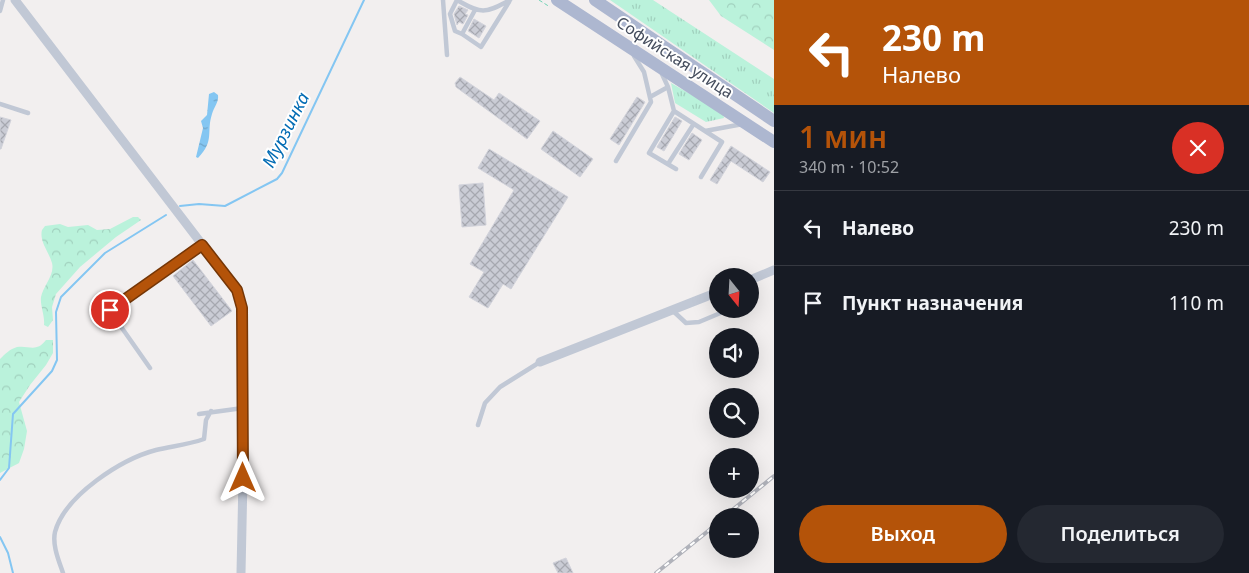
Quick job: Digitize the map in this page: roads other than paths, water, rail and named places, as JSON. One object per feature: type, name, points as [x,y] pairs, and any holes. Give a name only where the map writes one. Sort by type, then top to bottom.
[{"type":"main road","name":"Софийская улица","points":[[557,0],[774,142]]},
{"type":"main road","name":"Софийская улица","points":[[596,0],[774,121]]},
{"type":"street","points":[[15,0],[237,290],[242,308],[241,573]]},
{"type":"street","points":[[759,276],[774,270]]},
{"type":"street","points":[[540,362],[709,296]]},
{"type":"lane","points":[[0,11],[3,0]]},
{"type":"lane","points":[[443,0],[447,55]]},
{"type":"lane","points":[[457,0],[475,10],[488,12],[510,0],[481,47],[455,31],[450,14],[457,0]]},
{"type":"lane","points":[[462,34],[475,10]]},
{"type":"lane","points":[[616,161],[651,102],[644,72],[628,46]]},
{"type":"lane","points":[[658,66],[668,87],[674,111],[722,142],[701,177]]},
{"type":"lane","points":[[650,97],[668,87]]},
{"type":"lane","points":[[0,104],[28,113]]},
{"type":"lane","points":[[674,111],[649,153],[676,169]]},
{"type":"lane","points":[[705,131],[746,123]]},
{"type":"lane","points":[[668,164],[693,124]]},
{"type":"lane","points":[[150,368],[110,310],[202,245]]},
{"type":"lane","points":[[672,310],[686,323],[699,322],[709,318]]},
{"type":"lane","points":[[478,425],[485,404],[490,398],[500,388],[540,362]]},
{"type":"lane","points":[[199,414],[242,408]]},
{"type":"lane","points":[[63,573],[56,553],[55,532],[66,510],[90,486],[118,466],[156,450],[185,446],[204,439],[206,420],[211,411]]},
{"type":"water","points":[[214,92],[218,95],[218,98],[210,121],[207,146],[198,158],[196,157],[203,128],[201,121],[207,115],[209,94]]},
{"type":"waterway","name":"Мурзинка","points":[[180,206],[199,204],[225,206],[277,179],[282,173],[364,0]]},
{"type":"waterway","name":"Мурзинка","points":[[0,480],[9,468],[13,414],[52,371],[57,360],[56,312],[61,297],[105,253],[166,215]]},
{"type":"waterway","name":"Мурзинка","points":[[0,537],[8,553],[13,573]]},
{"type":"railway","points":[[735,508],[774,476]]},
{"type":"railway","points":[[656,573],[709,530]]}]
